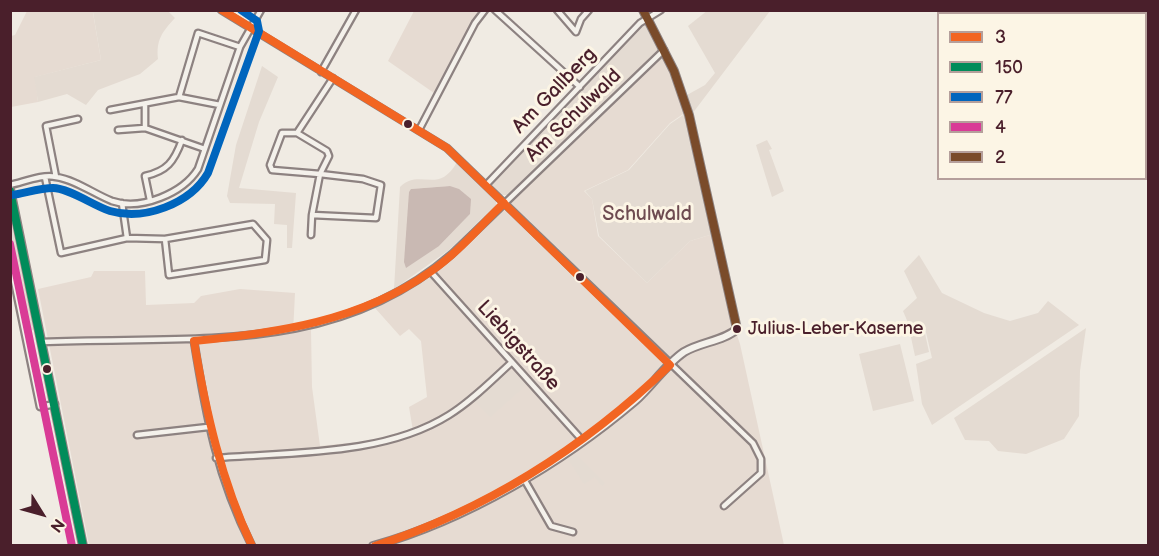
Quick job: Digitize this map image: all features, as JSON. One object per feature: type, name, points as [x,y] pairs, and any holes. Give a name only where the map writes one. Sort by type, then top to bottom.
[{"type":"street","points":[[221,10],[447,148],[753,443],[761,459],[761,473],[757,479],[724,506]]},
{"type":"street","points":[[83,546],[10,187],[45,177],[56,177],[122,203],[150,200],[180,189],[192,179],[205,149],[240,47],[261,10]]},
{"type":"street","points":[[321,72],[356,10]]},
{"type":"street","points":[[419,130],[477,19],[485,10]]},
{"type":"street","points":[[495,10],[580,87]]},
{"type":"street","points":[[558,10],[576,32],[581,20],[590,10]]},
{"type":"street","points":[[374,546],[385,544],[452,517],[524,479],[636,400],[682,353],[705,342],[732,334],[737,329],[689,115],[679,84],[644,10]]},
{"type":"street","name":"Am Gallberg","points":[[486,185],[647,19],[661,10]]},
{"type":"street","points":[[179,97],[198,33],[240,47]]},
{"type":"street","name":"Am Schulwald","points":[[42,342],[194,341],[261,334],[320,323],[381,301],[431,272],[664,50]]},
{"type":"street","points":[[297,133],[333,78]]},
{"type":"street","points":[[110,110],[179,97],[220,105]]},
{"type":"street","points":[[145,104],[145,128]]},
{"type":"street","points":[[56,177],[46,126],[78,119]]},
{"type":"street","points":[[118,130],[145,128],[205,149]]},
{"type":"street","points":[[311,235],[312,215],[320,174],[329,156],[327,151],[297,133],[282,133],[270,165],[272,170],[320,174],[363,179],[381,185],[376,218],[312,215]]},
{"type":"street","points":[[150,200],[145,176],[158,173],[172,163],[182,141]]},
{"type":"street","points":[[45,177],[61,253],[127,238],[165,239],[238,224],[253,224],[267,240],[265,260],[169,275],[165,239]]},
{"type":"street","points":[[122,203],[127,238]]},
{"type":"street","points":[[10,261],[40,407],[55,404]]},
{"type":"street","name":"Liebigstraße","points":[[431,272],[582,440]]},
{"type":"street","points":[[194,341],[208,427],[216,458],[252,546]]},
{"type":"street","points":[[216,458],[351,447],[414,433],[450,415],[512,362]]},
{"type":"street","points":[[137,435],[208,427]]},
{"type":"street","points":[[524,479],[551,526],[573,532]]},
{"type":"shaded area","points":[[27,11],[100,11],[93,13],[101,60],[35,77],[38,102],[11,107],[11,36],[15,35]]},
{"type":"shaded area","points":[[414,11],[483,11],[434,93],[388,61]]},
{"type":"shaded area","points":[[659,57],[664,57],[670,68],[686,112],[670,123],[628,170],[584,191],[592,199],[598,236],[647,283],[690,241],[713,234],[732,320],[740,344],[784,545],[89,545],[38,289],[91,277],[94,271],[145,271],[146,305],[194,303],[201,296],[240,289],[295,293],[293,333],[311,330],[312,387],[320,446],[376,440],[413,431],[409,407],[427,397],[421,341],[409,329],[400,336],[375,308],[430,274],[453,255]]},
{"type":"shaded area","points":[[450,186],[459,189],[471,199],[470,214],[439,246],[406,268],[404,262],[409,192],[411,189]]},
{"type":"green space","points":[[100,10],[168,11],[175,18],[161,37],[158,59],[140,74],[98,90],[86,105],[67,94],[38,102],[34,77],[101,60],[93,12]]},
{"type":"green space","points":[[708,10],[770,11],[692,114],[687,95],[705,85],[715,73],[688,26]]},
{"type":"green space","points":[[642,23],[648,25],[658,50],[508,195],[501,195],[491,183]]},
{"type":"green space","points":[[262,66],[278,77],[259,122],[239,188],[296,193],[292,248],[287,248],[287,225],[274,224],[275,204],[230,203],[227,196],[236,145]]},
{"type":"green space","name":"Schulwald","points":[[686,113],[713,234],[690,241],[647,283],[599,236],[592,199],[585,191],[629,170],[670,124]]},
{"type":"green space","points":[[767,140],[772,149],[769,150],[784,191],[772,197],[756,145]]},
{"type":"green space","points":[[457,162],[496,199],[496,205],[449,250],[394,289],[400,187],[415,179],[436,180],[450,172]],"holes":[[[450,186],[470,214],[439,246],[411,189]]]},
{"type":"green space","points":[[10,210],[37,329],[28,331],[25,327],[11,252]]},
{"type":"green space","points":[[919,255],[942,293],[984,313],[1010,321],[1038,313],[1048,301],[1079,325],[932,425],[922,404],[916,364],[932,358],[924,324],[909,325],[903,311],[917,298],[904,271]]},
{"type":"green space","points":[[923,324],[929,352],[915,356],[909,328]]},
{"type":"green space","points":[[1086,328],[1080,371],[1079,416],[1064,439],[1026,454],[998,451],[989,441],[965,440],[954,418]]},
{"type":"green space","points":[[900,344],[914,401],[873,411],[859,354]]},
{"type":"green space","points":[[507,371],[513,371],[526,385],[490,417],[474,401]]},
{"type":"green space","points":[[574,452],[605,483],[602,486],[595,477],[584,484],[567,457]]},
{"type":"transit line","name":"3","points":[[222,10],[447,148],[670,365],[604,423],[533,473],[457,514],[375,546]]},
{"type":"transit line","name":"77","points":[[12,195],[53,188],[74,194],[110,211],[137,214],[165,207],[190,193],[208,173],[259,31],[257,21],[241,10]]},
{"type":"transit line","name":"2","points":[[643,10],[674,71],[689,115],[737,329]]},
{"type":"transit line","name":"150","points":[[10,191],[83,546]]},
{"type":"transit line","name":"3","points":[[252,546],[223,471],[194,341],[287,329],[317,322],[375,302],[403,289],[440,265],[504,203]]},
{"type":"transit line","name":"4","points":[[10,244],[72,546]]},
{"type":"place","name":"Julius-Leber-Kaserne","points":[[737,329]]}]
